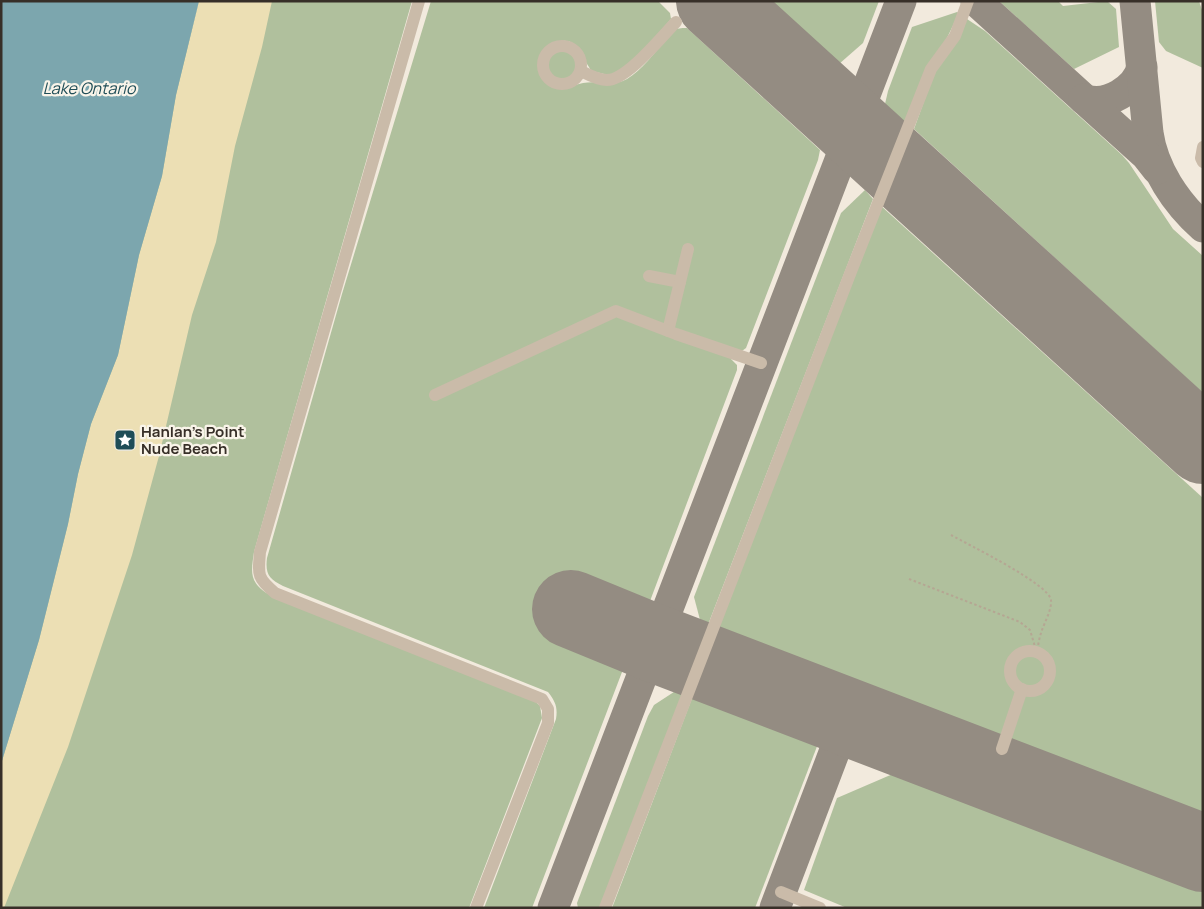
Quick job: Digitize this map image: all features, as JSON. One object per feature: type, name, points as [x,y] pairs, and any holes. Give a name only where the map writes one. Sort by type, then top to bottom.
[{"type":"lane","points":[[419,1],[260,552],[258,571],[262,582],[275,592],[542,699],[548,709],[548,723],[476,908]]},
{"type":"lane","points":[[605,908],[931,69],[955,36],[968,1]]},
{"type":"lane","points":[[581,71],[596,78],[608,80],[619,77],[631,69],[676,22]]},
{"type":"lane","points":[[1203,147],[1201,158],[1203,162]]},
{"type":"lane","points":[[668,331],[688,249]]},
{"type":"lane","points":[[649,276],[680,282]]},
{"type":"lane","points":[[435,395],[616,311],[762,363]]},
{"type":"lane","points":[[1030,651],[1037,652],[1047,660],[1051,672],[1049,678],[1046,684],[1035,691],[1022,690],[1012,680],[1010,667],[1018,655],[1030,651]]},
{"type":"lane","points":[[1002,749],[1022,690]]},
{"type":"lane","points":[[781,892],[820,908]]},
{"type":"path","points":[[951,535],[1007,565],[1039,586],[1049,596],[1051,601],[1040,634],[1037,652]]},
{"type":"path","points":[[909,579],[1020,622],[1030,630],[1034,637],[1037,652]]},
{"type":"green space","points":[[199,1],[412,1],[254,552],[252,571],[254,581],[268,594],[533,699],[540,706],[542,718],[469,908],[1,908],[1,764]]},
{"type":"green space","points":[[431,1],[658,1],[670,13],[671,19],[631,65],[612,76],[592,71],[574,44],[569,41],[562,41],[548,46],[540,55],[538,62],[544,80],[557,88],[589,82],[616,83],[622,81],[643,66],[674,31],[687,28],[820,150],[818,160],[746,348],[731,359],[737,365],[737,370],[647,609],[644,610],[577,584],[558,633],[627,659],[532,908],[484,908],[556,719],[557,711],[555,704],[548,692],[283,586],[274,581],[267,572],[267,558],[342,294]]},
{"type":"green space","points":[[770,1],[879,1],[863,43],[839,64]]},
{"type":"green space","points":[[999,1],[1058,1],[1063,6],[1107,1],[1116,9],[1119,47],[1074,69]]},
{"type":"green space","points":[[1155,1],[1199,1],[1203,13],[1203,68],[1166,51],[1159,42]]},
{"type":"green space","points":[[957,12],[959,13],[906,123],[885,104],[912,27]]},
{"type":"green space","points":[[967,19],[985,31],[1122,155],[1173,229],[1203,256],[1203,393],[914,129],[935,71]]},
{"type":"green space","points":[[562,50],[568,51],[576,59],[576,71],[568,79],[562,80],[556,79],[548,71],[547,65],[548,59],[556,51]]},
{"type":"green space","points":[[865,190],[873,199],[704,635],[694,597],[841,213]]},
{"type":"green space","points":[[880,205],[1203,498],[1203,825],[721,642],[716,635]]},
{"type":"green space","points":[[686,685],[600,908],[578,908],[577,903],[648,716],[654,705]]},
{"type":"green space","points":[[700,689],[821,736],[755,908],[612,908],[694,693]]},
{"type":"green space","points":[[909,767],[1203,880],[1203,908],[847,908],[804,890],[837,798]]},
{"type":"sand","name":"Hanlan's Point Nude Beach","points":[[199,1],[272,1],[262,47],[235,146],[216,242],[192,315],[159,456],[132,555],[68,747],[4,908],[1,908],[1,764],[39,640],[91,424],[118,355],[139,255],[162,176],[176,95]]},
{"type":"water","name":"Lake Ontario","points":[[1,1],[199,1],[176,95],[162,176],[139,255],[118,355],[91,424],[39,640],[1,764]]},
{"type":"taxiway","points":[[553,908],[901,1]]},
{"type":"taxiway","points":[[976,1],[1084,99],[1102,101],[1119,95],[1134,83],[1142,67]]},
{"type":"taxiway","points":[[1135,1],[1148,133],[1155,160],[1175,196],[1203,227]]},
{"type":"taxiway","points":[[1084,99],[1146,155],[1157,169]]},
{"type":"taxiway","points":[[1183,428],[1203,434]]},
{"type":"taxiway","points":[[775,908],[848,716]]},
{"type":"runway","points":[[715,1],[1203,445]]},
{"type":"runway","points":[[571,609],[654,643],[1203,853]]},
{"type":"place","name":"Hanlan's Point Nude Beach","points":[[125,440]]}]
